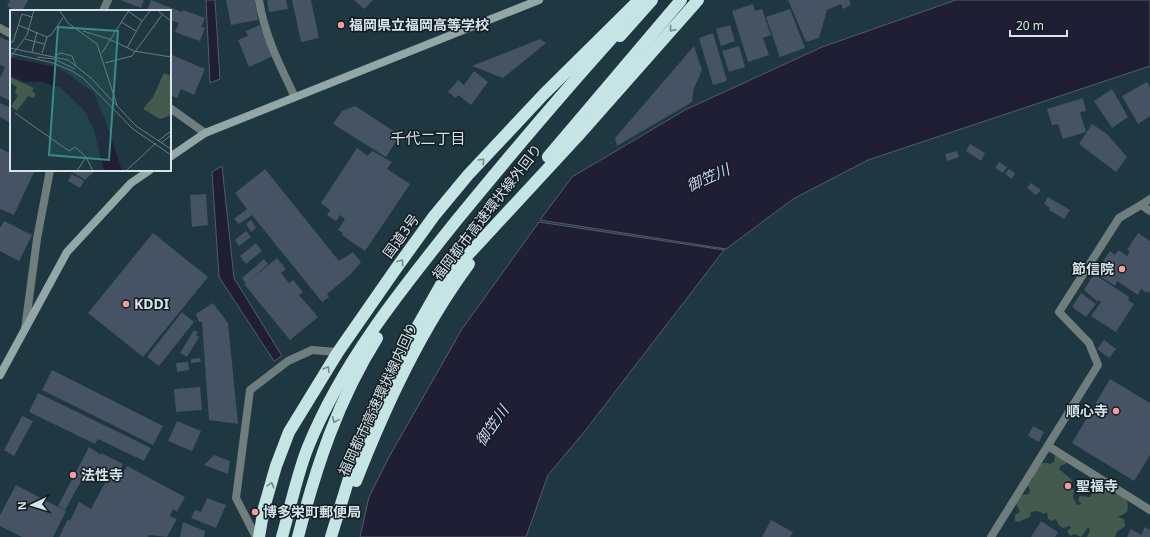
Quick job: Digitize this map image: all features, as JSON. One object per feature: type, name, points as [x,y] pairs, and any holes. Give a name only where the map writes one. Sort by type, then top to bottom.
[{"type":"highway","name":"国道3号","points":[[258,537],[276,466],[289,432],[338,352],[434,216],[468,175],[544,94],[639,0]]},
{"type":"highway","points":[[282,537],[307,448],[338,384],[374,330],[406,285],[480,192],[597,55],[648,0]]},
{"type":"highway","points":[[298,537],[327,437],[374,343],[403,297],[433,255],[475,202],[652,0]]},
{"type":"highway","name":"福岡都市高速環状線外回り","points":[[339,537],[350,484],[381,404],[407,350],[433,306],[462,264],[500,214],[681,0]]},
{"type":"highway","name":"福岡都市高速環状線内回り","points":[[339,537],[352,490],[368,450],[412,356],[445,299],[500,221],[685,0]]},
{"type":"highway","points":[[332,537],[357,452],[386,382],[442,283],[577,137],[698,0]]},
{"type":"street","points":[[103,10],[108,0]]},
{"type":"street","points":[[259,0],[262,17],[279,63],[295,97]]},
{"type":"street","points":[[171,156],[205,133],[539,0]]},
{"type":"street","points":[[0,28],[10,33]]},
{"type":"street","points":[[171,109],[205,133]]},
{"type":"street","points":[[24,330],[37,239],[50,171]]},
{"type":"street","points":[[0,375],[67,252],[131,183],[149,171]]},
{"type":"street","points":[[991,537],[1098,365],[1089,343],[1059,312],[1119,218],[1150,199]]},
{"type":"street","points":[[1141,205],[1150,211]]},
{"type":"street","points":[[258,537],[236,498],[250,390],[288,361],[312,350],[338,352]]},
{"type":"street","points":[[1048,446],[1150,510]]},
{"type":"green space","points":[[1055,455],[1068,460],[1066,464],[1060,466],[1059,469],[1072,480],[1070,486],[1074,491],[1073,497],[1077,505],[1082,504],[1078,501],[1080,496],[1090,497],[1095,491],[1101,488],[1107,489],[1112,495],[1120,494],[1125,498],[1128,504],[1127,512],[1118,517],[1124,519],[1125,526],[1117,532],[1115,537],[1087,537],[1090,530],[1088,527],[1081,537],[1074,534],[1070,536],[1067,531],[1071,528],[1070,526],[1063,528],[1059,525],[1056,519],[1051,521],[1048,519],[1047,512],[1044,514],[1038,511],[1031,512],[1030,517],[1018,522],[1015,521],[1015,515],[1020,512],[1016,503],[1022,495],[1029,494],[1030,490],[1027,485],[1033,479],[1031,475],[1041,464],[1050,464],[1054,462]]},
{"type":"water","points":[[206,0],[215,0],[220,79],[210,83]]},
{"type":"water","name":"御笠川","points":[[956,0],[1150,0],[1150,66],[868,160],[793,199],[726,249],[540,220],[572,177],[685,110],[822,47]]},
{"type":"water","points":[[222,166],[234,278],[282,356],[274,361],[219,277],[212,172]]},
{"type":"water","name":"御笠川","points":[[539,222],[724,250],[585,431],[548,475],[526,537],[360,537],[369,497],[389,457],[462,329]]},
{"type":"building","points":[[10,0],[28,0],[23,10],[14,10],[7,6]]},
{"type":"building","points":[[120,0],[144,0],[141,8]]},
{"type":"building","points":[[151,0],[182,12],[183,10],[205,18],[201,27],[205,28],[200,41],[175,32],[179,23],[171,20],[171,10],[147,10]]},
{"type":"building","points":[[226,0],[255,0],[258,20],[231,25]]},
{"type":"building","points":[[267,0],[286,0],[288,9],[269,12]]},
{"type":"building","points":[[292,0],[311,0],[319,38],[301,42]]},
{"type":"building","points":[[354,0],[373,0],[364,9]]},
{"type":"building","points":[[788,0],[849,0],[851,5],[843,9],[841,4],[827,10],[819,38],[806,42]]},
{"type":"building","points":[[753,4],[755,11],[762,9],[771,35],[763,38],[769,55],[748,62],[732,11]]},
{"type":"building","points":[[790,9],[805,48],[780,57],[766,17]]},
{"type":"building","points":[[260,25],[273,56],[249,67],[238,40],[248,36],[246,31]]},
{"type":"building","points":[[730,25],[735,41],[721,46],[716,29]]},
{"type":"building","points":[[713,33],[727,81],[713,85],[699,38]]},
{"type":"building","points":[[0,37],[10,42],[10,55],[8,60],[10,56],[10,101],[0,96],[0,78],[5,67],[0,65]]},
{"type":"building","points":[[540,39],[546,43],[503,78],[472,66]]},
{"type":"building","points":[[694,46],[702,70],[694,88],[692,102],[617,146],[615,138]]},
{"type":"building","points":[[739,46],[745,67],[729,72],[722,51]]},
{"type":"building","points":[[171,54],[205,69],[194,95],[181,89],[177,98],[171,95]]},
{"type":"building","points":[[474,71],[488,82],[471,105],[458,95],[456,98],[448,92],[458,80],[464,85]]},
{"type":"building","points":[[1147,82],[1150,87],[1150,116],[1138,124],[1122,96]]},
{"type":"building","points":[[1112,89],[1128,117],[1112,128],[1094,101]]},
{"type":"building","points":[[1083,98],[1086,111],[1080,112],[1086,132],[1063,139],[1058,124],[1052,125],[1047,109]]},
{"type":"building","points":[[0,103],[10,108],[10,122],[0,117]]},
{"type":"building","points":[[355,106],[400,135],[386,157],[333,124],[342,111]]},
{"type":"building","points":[[1092,124],[1107,134],[1127,157],[1116,172],[1079,144]]},
{"type":"building","points":[[970,144],[985,153],[981,161],[966,151]]},
{"type":"building","points":[[0,148],[10,153],[10,171],[35,171],[14,215],[0,209]]},
{"type":"building","points":[[357,148],[368,156],[372,151],[392,162],[387,169],[410,184],[365,251],[342,235],[343,233],[338,230],[345,219],[340,215],[336,221],[327,215],[330,210],[321,203]]},
{"type":"building","points":[[957,151],[959,157],[947,161],[945,154]]},
{"type":"building","points":[[999,162],[1007,167],[1003,173],[995,168]]},
{"type":"building","points":[[265,169],[339,261],[353,252],[361,262],[350,275],[327,294],[329,297],[322,302],[252,215],[239,224],[234,219],[247,209],[235,193]]},
{"type":"building","points":[[1009,169],[1015,173],[1012,179],[1005,174]]},
{"type":"building","points":[[71,171],[95,171],[85,180]]},
{"type":"building","points":[[72,174],[84,181],[80,188],[68,181]]},
{"type":"building","points":[[1031,183],[1041,190],[1036,195],[1027,188]]},
{"type":"building","points":[[206,194],[208,225],[192,227],[190,195]]},
{"type":"building","points":[[1048,197],[1070,210],[1064,219],[1049,210],[1050,208],[1044,204]]},
{"type":"building","points":[[251,220],[256,228],[251,232],[246,224]]},
{"type":"building","points":[[4,221],[32,235],[19,261],[0,251],[0,228]]},
{"type":"building","points":[[246,231],[251,237],[239,246],[235,240]]},
{"type":"building","points":[[153,233],[208,277],[143,357],[88,313]]},
{"type":"building","points":[[1138,233],[1150,241],[1150,293],[1148,291],[1147,293],[1141,289],[1138,295],[1117,281],[1115,286],[1095,273],[1110,251],[1115,255],[1118,250],[1127,256],[1130,251],[1127,250]]},
{"type":"building","points":[[256,243],[262,251],[246,264],[240,256]]},
{"type":"building","points":[[277,258],[286,269],[281,273],[289,283],[293,280],[303,292],[299,295],[318,317],[290,340],[244,284],[246,283],[242,278],[264,259],[268,264],[249,281]]},
{"type":"building","points":[[1094,274],[1129,297],[1128,300],[1134,304],[1116,332],[1091,316],[1101,302],[1099,300],[1098,302],[1084,290]]},
{"type":"building","points":[[1081,293],[1096,304],[1086,317],[1072,307]]},
{"type":"building","points":[[213,303],[228,323],[238,424],[209,420],[202,322],[199,322],[196,314]]},
{"type":"building","points":[[182,312],[194,322],[159,366],[147,357]]},
{"type":"building","points":[[194,330],[198,332],[196,335],[199,337],[187,357],[180,353]]},
{"type":"building","points":[[1104,340],[1116,349],[1109,358],[1097,349]]},
{"type":"building","points":[[200,358],[201,362],[191,363],[191,359]]},
{"type":"building","points":[[188,362],[189,370],[177,372],[176,363]]},
{"type":"building","points":[[52,370],[163,426],[153,445],[42,390]]},
{"type":"building","name":"順心寺","points":[[1110,379],[1150,403],[1150,455],[1134,481],[1072,443]]},
{"type":"building","points":[[200,387],[202,410],[176,412],[174,389]]},
{"type":"building","points":[[38,393],[151,448],[144,461],[98,439],[95,444],[29,412]]},
{"type":"building","points":[[22,416],[33,421],[14,456],[4,450]]},
{"type":"building","points":[[177,421],[201,431],[192,451],[168,441]]},
{"type":"building","points":[[1033,426],[1044,432],[1039,442],[1028,436]]},
{"type":"building","points":[[89,447],[101,455],[101,453],[123,464],[116,477],[120,479],[127,466],[185,497],[177,512],[173,509],[170,516],[177,519],[167,537],[149,535],[148,537],[59,537],[68,519],[70,521],[79,502],[91,509],[106,481],[89,473],[92,468],[89,467],[65,510],[58,506]]},
{"type":"building","points":[[214,455],[230,461],[228,474],[204,465]]},
{"type":"building","points":[[16,485],[66,511],[53,537],[22,537],[0,526],[0,515]]},
{"type":"building","points":[[207,498],[226,505],[216,528],[191,518],[195,510],[201,512]]},
{"type":"building","points":[[771,520],[793,532],[790,537],[762,537]]},
{"type":"building","points":[[1041,521],[1058,532],[1055,537],[1031,537]]},
{"type":"building","points":[[183,522],[205,531],[204,537],[180,537]]},
{"type":"building","points":[[1145,527],[1150,530],[1150,537],[1127,537],[1131,529],[1141,535]]},
{"type":"place","name":"福岡県立福岡高等学校","points":[[341,25]]},
{"type":"place","name":"節信院","points":[[1122,269]]},
{"type":"place","name":"KDDI","points":[[126,304]]},
{"type":"place","name":"順心寺","points":[[1116,411]]},
{"type":"place","name":"法性寺","points":[[73,475]]},
{"type":"place","name":"聖福寺","points":[[1068,486]]},
{"type":"place","name":"博多栄町郵便局","points":[[255,512]]},
{"type":"district","name":"千代二丁目","points":[[428,139]]}]
